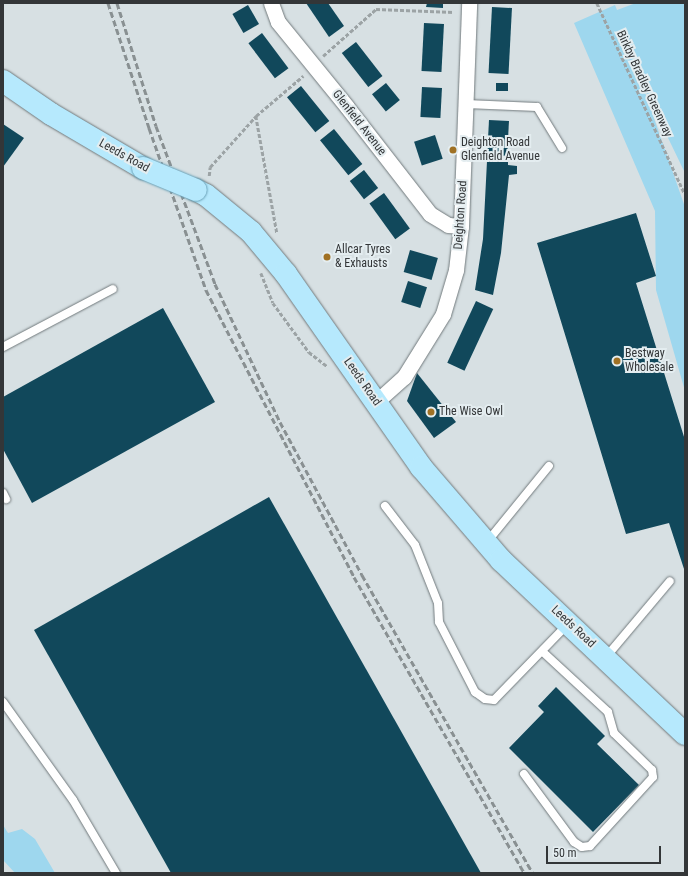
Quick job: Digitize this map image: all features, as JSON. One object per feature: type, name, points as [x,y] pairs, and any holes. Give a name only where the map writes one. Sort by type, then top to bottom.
[{"type":"main road","name":"Leeds Road","points":[[3,81],[51,114],[143,168],[201,193],[251,232],[286,274],[421,467],[486,542],[569,624],[685,734]]},
{"type":"street","name":"Glenfield Avenue","points":[[272,3],[278,22],[430,214],[448,225],[461,226]]},
{"type":"street","name":"Deighton Road","points":[[376,402],[404,378],[443,314],[456,270],[461,226],[469,8]]},
{"type":"lane","points":[[466,104],[537,107],[562,148]]},
{"type":"lane","points":[[3,348],[113,289]]},
{"type":"lane","points":[[486,542],[549,466]]},
{"type":"lane","points":[[385,506],[416,545],[438,603],[439,622],[475,692],[485,700],[494,700],[569,624]]},
{"type":"lane","points":[[605,658],[670,581]]},
{"type":"lane","points":[[524,774],[574,842],[582,847],[590,846],[653,777],[652,770],[614,733],[608,712],[543,652]]},
{"type":"lane","points":[[3,702],[73,800],[116,873]]},
{"type":"path","name":"Birkby Bradley Greenway","points":[[597,3],[685,194]]},
{"type":"path","points":[[201,193],[210,167],[256,116],[314,67],[352,28],[376,9],[469,8]]},
{"type":"path","points":[[256,116],[277,234]]},
{"type":"shaded area","points":[[636,3],[685,3],[685,173],[642,84],[685,207],[685,391],[656,290],[655,211],[574,23],[615,5],[617,10]]},
{"type":"shaded area","points":[[3,825],[8,833],[22,829],[35,839],[55,873],[15,873],[3,860]]},
{"type":"building","points":[[306,3],[328,3],[344,26],[329,37]]},
{"type":"building","points":[[427,3],[443,3],[443,8],[426,7]]},
{"type":"building","points":[[248,5],[259,24],[243,33],[232,14]]},
{"type":"building","points":[[492,7],[512,8],[509,74],[489,73]]},
{"type":"building","points":[[424,23],[444,24],[441,72],[421,71]]},
{"type":"building","points":[[262,33],[288,68],[275,78],[248,43]]},
{"type":"building","points":[[356,42],[382,76],[368,87],[342,53]]},
{"type":"building","points":[[386,83],[400,100],[386,111],[372,94]]},
{"type":"building","points":[[496,83],[508,83],[508,91],[496,91]]},
{"type":"building","points":[[301,86],[329,121],[315,132],[287,97]]},
{"type":"building","points":[[422,87],[442,88],[440,118],[420,117]]},
{"type":"building","points":[[489,120],[509,121],[507,156],[487,155]]},
{"type":"building","points":[[3,124],[24,138],[3,167]]},
{"type":"building","points":[[334,129],[362,164],[348,175],[320,140]]},
{"type":"building","points":[[435,135],[443,159],[422,166],[414,142]]},
{"type":"building","points":[[487,161],[508,162],[508,165],[517,166],[517,174],[509,175],[501,253],[493,295],[475,290],[483,239]]},
{"type":"building","points":[[364,170],[378,188],[364,199],[350,181]]},
{"type":"building","points":[[384,193],[410,229],[395,239],[369,204]]},
{"type":"building","name":"Bestway Wholesale","points":[[636,213],[656,276],[636,283],[685,440],[685,572],[669,523],[626,534],[537,243]]},
{"type":"building","points":[[410,250],[438,258],[432,280],[404,272]]},
{"type":"building","points":[[408,281],[427,287],[420,308],[401,302]]},
{"type":"building","points":[[476,301],[493,309],[464,371],[447,363]]},
{"type":"building","points":[[163,308],[215,402],[32,503],[3,449],[3,397]]},
{"type":"building","name":"The Wise Owl","points":[[417,373],[456,422],[434,438],[407,401]]},
{"type":"building","points":[[269,497],[481,873],[171,873],[34,630]]},
{"type":"building","points":[[556,687],[605,736],[597,744],[639,785],[593,832],[509,748],[544,712],[538,706]]},
{"type":"railway","points":[[108,3],[149,128],[206,290],[354,577],[524,873]]},
{"type":"railway","points":[[117,3],[156,126],[215,284],[280,422],[362,575],[533,873]]},
{"type":"place","name":"Deighton Road Glenfield Avenue","points":[[453,150]]},
{"type":"place","name":"Allcar Tyres & Exhausts","points":[[327,257]]},
{"type":"place","name":"Bestway Wholesale","points":[[617,361]]},
{"type":"place","name":"The Wise Owl","points":[[431,412]]}]
